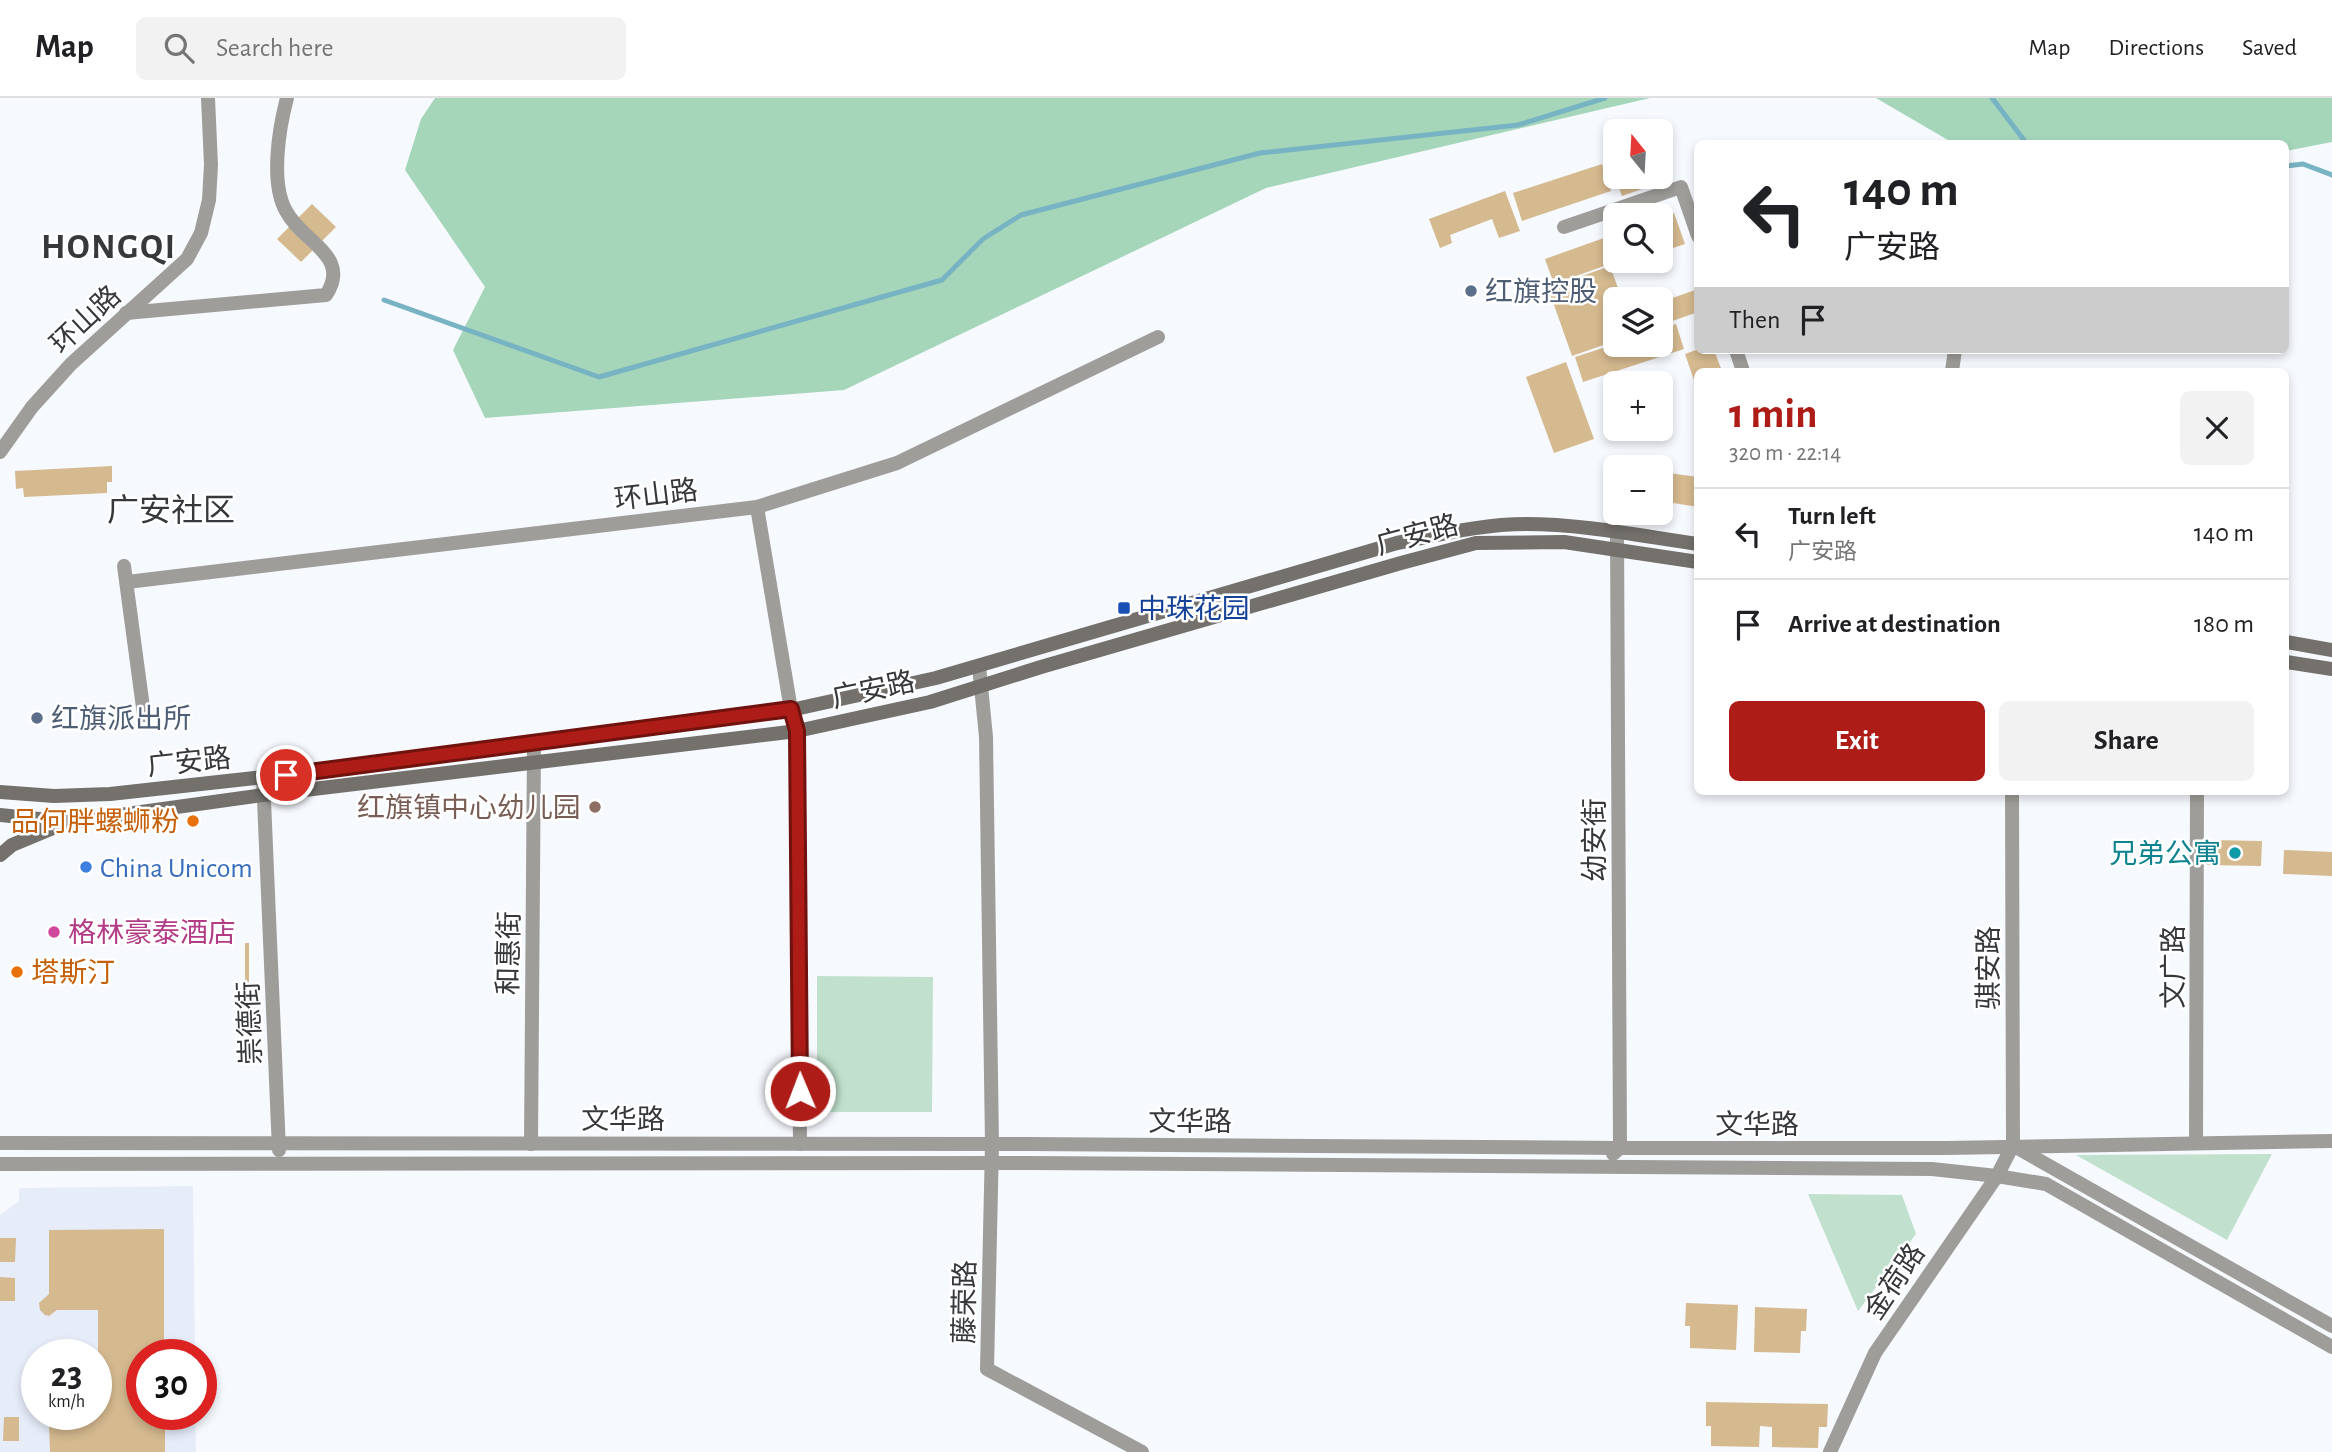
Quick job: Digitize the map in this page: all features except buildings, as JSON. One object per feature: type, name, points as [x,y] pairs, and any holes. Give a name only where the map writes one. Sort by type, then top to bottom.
[{"type":"street","name":"环山路","points":[[0,452],[32,407],[71,364],[187,259],[201,233],[209,200],[211,164],[208,98]]},
{"type":"street","points":[[126,313],[326,295],[334,283],[335,273],[329,258],[305,235],[285,210],[276,167],[287,98]]},
{"type":"street","points":[[1564,227],[1681,187],[1694,224]]},
{"type":"street","name":"环山路","points":[[127,582],[757,507],[897,463],[1158,337]]},
{"type":"street","points":[[757,507],[797,731],[800,1144]]},
{"type":"street","name":"广安路","points":[[0,792],[54,796],[110,794],[534,744],[791,709],[936,678],[1397,543],[1469,529],[1524,524],[1571,526],[1694,543]]},
{"type":"street","name":"幼安街","points":[[1617,532],[1620,1148]]},
{"type":"street","name":"广安路","points":[[0,815],[69,822],[797,731],[930,702],[1476,543],[1564,542],[1694,561]]},
{"type":"street","points":[[124,566],[144,715]]},
{"type":"street","points":[[2289,643],[2332,650]]},
{"type":"street","points":[[2289,662],[2332,669]]},
{"type":"street","name":"藤荣路","points":[[979,666],[986,737],[992,1144],[987,1369],[1142,1452]]},
{"type":"street","name":"和惠街","points":[[531,1144],[534,744]]},
{"type":"street","name":"崇德街","points":[[263,777],[279,1164]]},
{"type":"street","name":"骐安路","points":[[2012,795],[2013,1145]]},
{"type":"street","name":"文广路","points":[[2196,1143],[2197,795]]},
{"type":"street","points":[[0,855],[12,845],[69,822]]},
{"type":"street","name":"文华路","points":[[0,1143],[1946,1148],[2332,1141]]},
{"type":"street","points":[[2013,1145],[2332,1326]]},
{"type":"street","name":"金荷路","points":[[1830,1452],[1875,1353],[1997,1176],[2013,1145]]},
{"type":"street","points":[[1597,1168],[1620,1148]]},
{"type":"street","name":"文华路","points":[[0,1164],[991,1163],[1932,1170],[2046,1184],[2332,1346]]},
{"type":"shaded area","points":[[193,1186],[195,1339],[126,1339],[126,1430],[195,1430],[196,1452],[0,1452],[0,1215],[19,1201],[19,1188]]},
{"type":"green space","points":[[435,98],[1650,98],[1266,188],[844,390],[485,418],[453,350],[485,287],[405,170],[421,119]]},
{"type":"green space","points":[[1876,98],[2332,98],[2332,142],[2289,150],[2289,140],[1948,140]]},
{"type":"green space","points":[[817,976],[933,977],[932,1112],[817,1112]]},
{"type":"green space","points":[[2272,1154],[2227,1240],[2076,1155]]},
{"type":"green space","points":[[1808,1194],[1902,1195],[1916,1234],[1858,1311]]},
{"type":"waterway","points":[[384,300],[599,377],[942,280],[983,239],[1021,215],[1260,153],[1518,125],[1605,98]]},
{"type":"waterway","points":[[1992,98],[2024,140]]},
{"type":"waterway","points":[[2289,166],[2303,164],[2332,175]]},
{"type":"place","name":"红旗控股","points":[[1471,291]]},
{"type":"place","name":"中珠花园","points":[[1124,608]]},
{"type":"place","name":"红旗派出所","points":[[37,718]]},
{"type":"place","name":"红旗镇中心幼儿园","points":[[595,807]]},
{"type":"place","name":"品何胖螺蛳粉","points":[[193,821]]},
{"type":"place","name":"兄弟公寓","points":[[2235,853]]},
{"type":"place","name":"China Unicom","points":[[86,867]]},
{"type":"place","name":"格林豪泰酒店","points":[[54,932]]},
{"type":"place","name":"塔斯汀","points":[[17,972]]},
{"type":"district","name":"HONGQI","points":[[109,246]]},
{"type":"district","name":"广安社区","points":[[171,510]]},
{"type":"route","points":[[286,775],[791,709],[797,731],[800,1091]]}]
